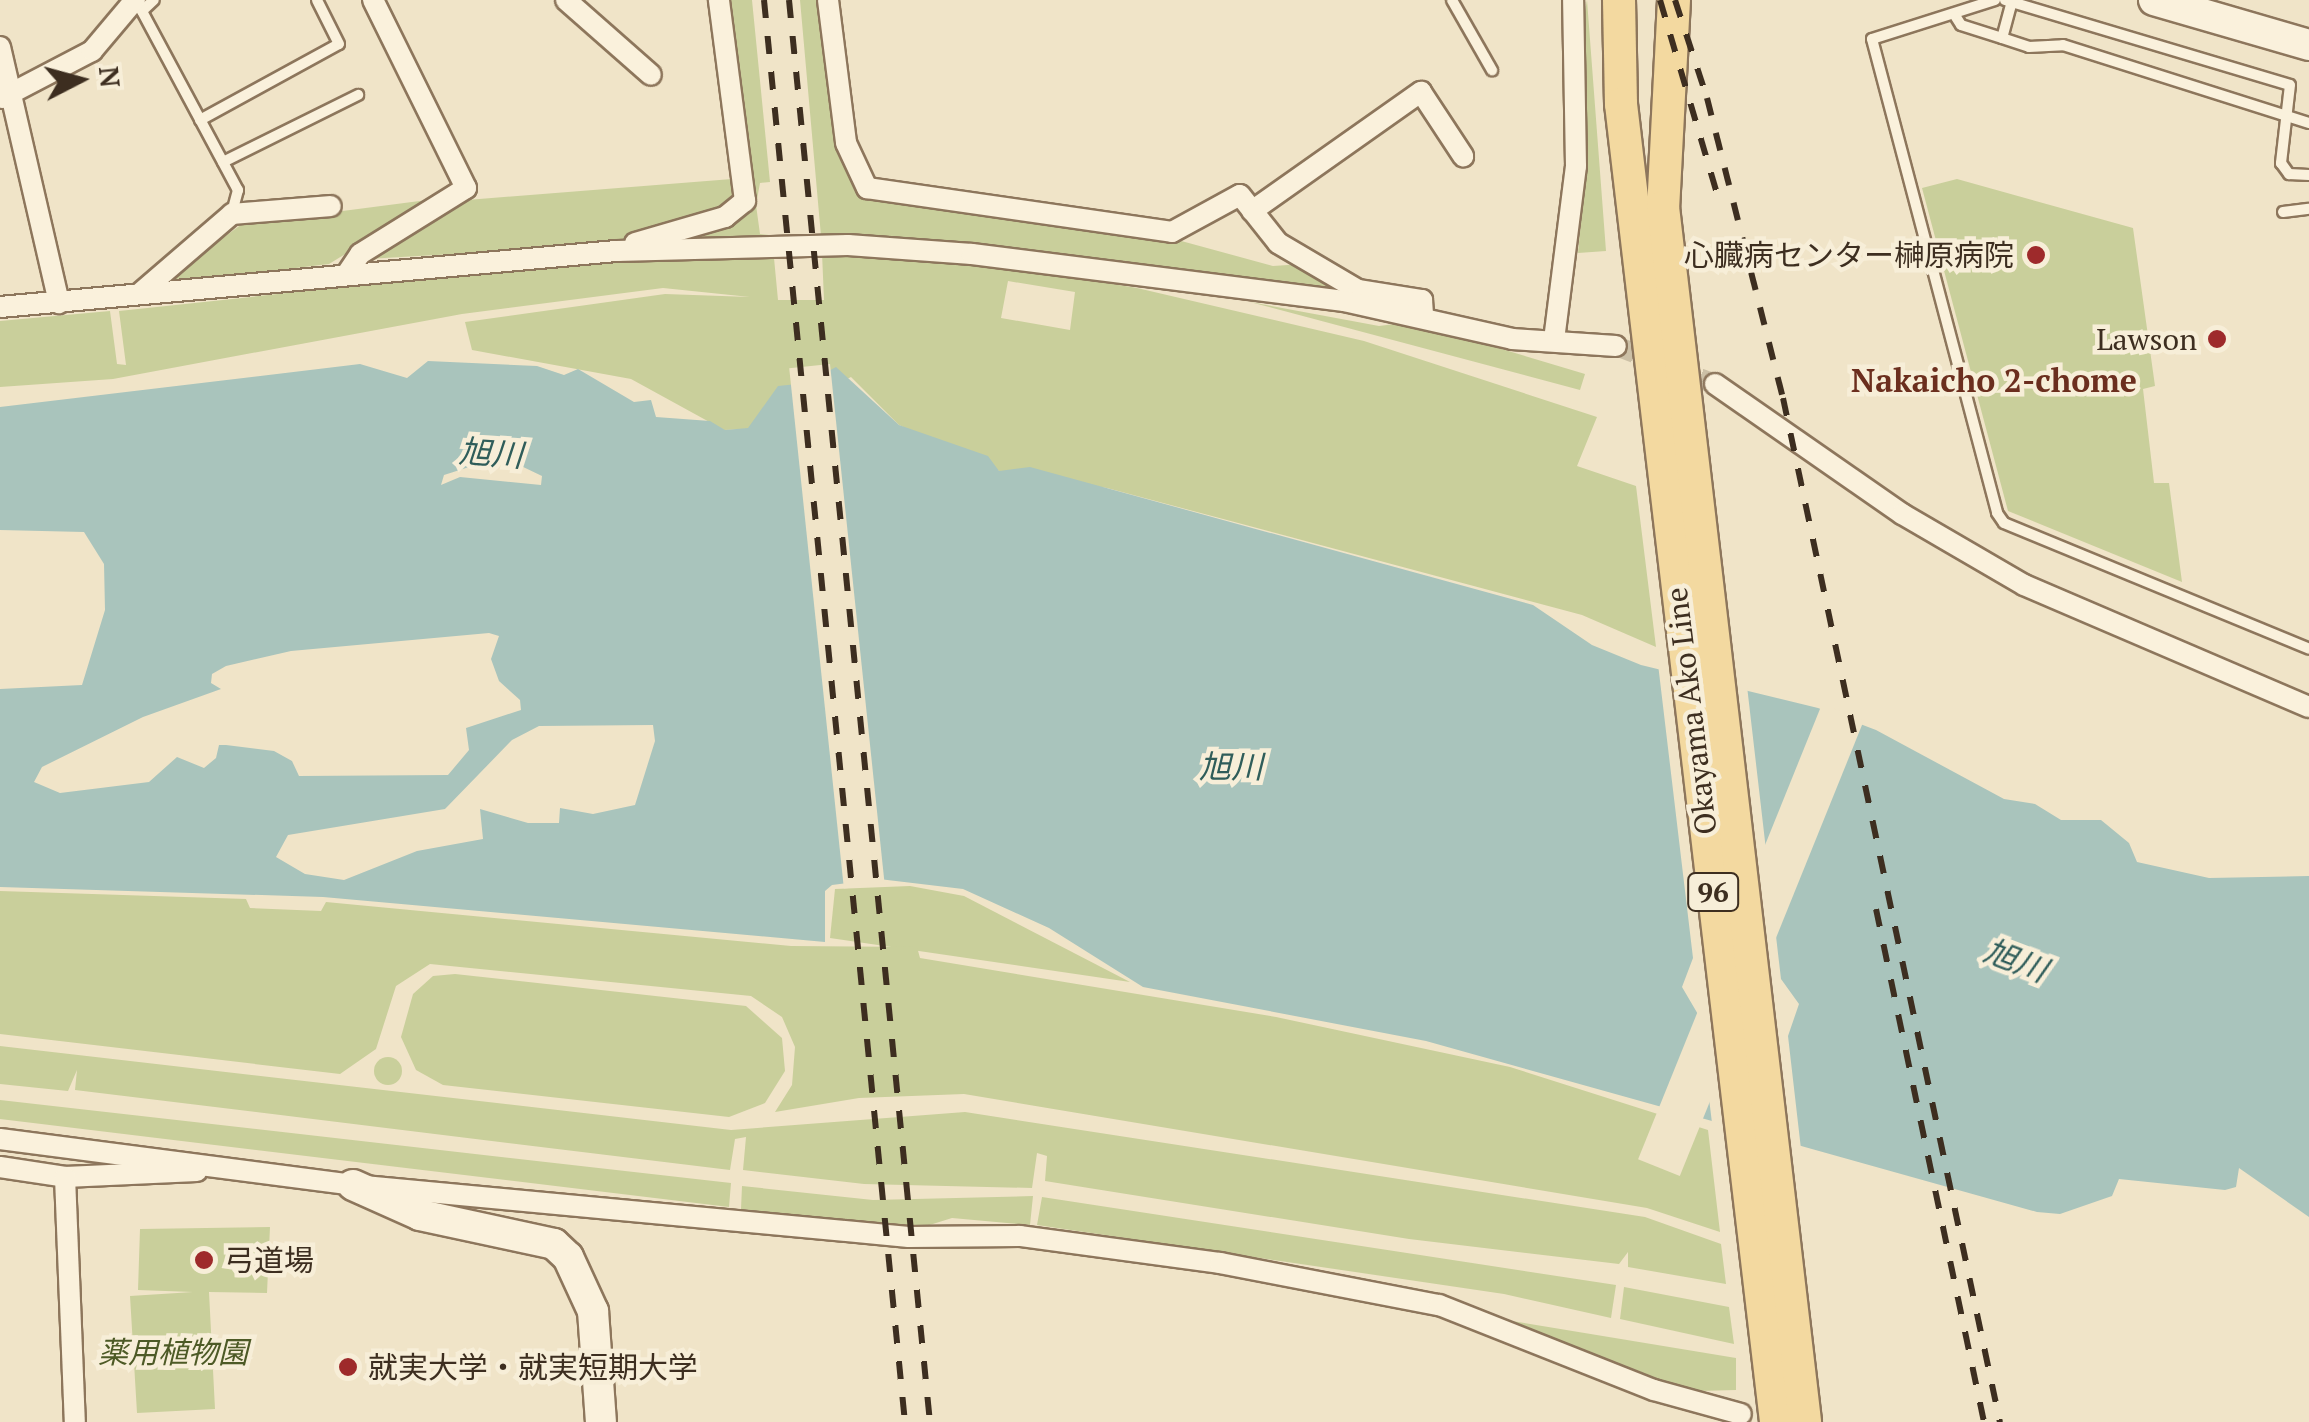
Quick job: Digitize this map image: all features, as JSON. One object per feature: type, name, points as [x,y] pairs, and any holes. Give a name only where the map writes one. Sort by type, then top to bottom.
[{"type":"main road","name":"Okayama Ako Line","points":[[1619,0],[1621,104],[1675,459],[1780,1333],[1805,1422]]},
{"type":"main road","name":"Okayama Ako Line","points":[[1674,0],[1663,207],[1675,459]]},
{"type":"main road","name":"Okayama Ako Line","points":[[1776,1422],[1780,1333]]},
{"type":"street","points":[[348,272],[360,254],[466,188],[373,0]]},
{"type":"street","points":[[566,0],[651,75]]},
{"type":"street","points":[[617,251],[725,216],[745,200],[719,0]]},
{"type":"street","points":[[828,0],[846,143],[867,188],[1156,232],[1190,226],[1240,194],[1278,243],[1358,290],[1422,300],[1423,315]]},
{"type":"street","points":[[1554,340],[1576,166],[1573,0]]},
{"type":"street","points":[[2160,1],[2309,45]]},
{"type":"street","points":[[6,96],[92,51],[138,4]]},
{"type":"street","points":[[0,48],[6,96],[60,302]]},
{"type":"street","points":[[1252,210],[1421,92],[1463,156]]},
{"type":"street","points":[[138,294],[232,214],[331,206]]},
{"type":"street","points":[[0,306],[617,251],[848,246],[972,254],[1423,315],[1512,339],[1616,346]]},
{"type":"street","points":[[1715,384],[1902,514],[2024,586],[2309,707]]},
{"type":"street","points":[[0,1140],[224,1165],[353,1185],[909,1237],[1020,1236],[1220,1262],[1439,1306],[1654,1390],[1736,1416]]},
{"type":"street","points":[[0,1167],[65,1176],[190,1172],[224,1165]]},
{"type":"street","points":[[65,1176],[75,1422]]},
{"type":"street","points":[[353,1185],[420,1215],[554,1244],[568,1257],[593,1312],[601,1422]]},
{"type":"lane","points":[[154,0],[138,4],[238,190],[232,214]]},
{"type":"lane","points":[[200,120],[338,44],[317,0]]},
{"type":"lane","points":[[1452,0],[1492,70]]},
{"type":"lane","points":[[1995,0],[1967,3],[1956,17],[1872,39],[1996,513],[2004,522],[2309,649]]},
{"type":"lane","points":[[2002,38],[2009,0],[2290,85],[2282,166],[2294,176],[2309,175]]},
{"type":"lane","points":[[1956,17],[1961,25],[2029,47],[2063,45],[2309,123]]},
{"type":"lane","points":[[223,162],[358,95]]},
{"type":"lane","points":[[2282,212],[2309,209]]},
{"type":"green space","points":[[727,0],[752,0],[770,182],[760,183],[756,205],[760,234],[769,235],[770,242],[643,244],[743,216],[752,205]]},
{"type":"green space","points":[[800,0],[822,0],[855,180],[1174,239],[1273,266],[1303,264],[1352,292],[821,236]]},
{"type":"green space","points":[[1587,0],[1606,251],[1578,253],[1585,179],[1582,29]]},
{"type":"green space","points":[[732,179],[741,187],[734,205],[609,245],[367,259],[467,200]]},
{"type":"green space","points":[[1957,179],[2133,228],[2155,386],[2143,389],[2154,483],[2169,483],[2182,582],[2008,511],[1922,188]]},
{"type":"green space","points":[[435,199],[329,264],[160,284],[242,224]]},
{"type":"green space","points":[[822,253],[972,261],[1137,288],[1364,341],[1597,417],[1577,466],[1636,486],[1656,647],[1582,615],[1107,488],[999,471],[899,425],[851,377],[748,429],[724,430],[631,379],[472,350],[465,322],[665,294],[750,297],[663,288],[462,314],[113,379],[0,387],[0,321],[110,311],[117,364],[126,365],[119,311],[532,267],[744,255],[774,258],[778,300],[824,300]],"holes":[[[1008,281],[1075,292],[1070,330],[1001,318]]]},
{"type":"green space","points":[[1250,302],[1379,326],[1411,322],[1585,374],[1580,390]]},
{"type":"green space","points":[[910,886],[964,896],[1130,982],[830,938],[835,889]]},
{"type":"green space","points":[[0,891],[246,899],[250,908],[321,911],[326,902],[791,946],[917,947],[920,958],[1276,1017],[1510,1067],[1708,1130],[1720,1232],[1647,1208],[964,1094],[859,1098],[775,1112],[792,1085],[795,1047],[782,1017],[751,996],[430,964],[396,986],[376,1049],[340,1074],[0,1034]]},
{"type":"green space","points":[[455,974],[746,1006],[782,1038],[785,1071],[765,1103],[729,1117],[443,1085],[416,1070],[401,1037],[413,994],[433,976]]},
{"type":"green space","points":[[0,1046],[731,1130],[965,1112],[1645,1217],[1721,1244],[1726,1284],[1628,1267],[1628,1252],[1619,1264],[1409,1239],[1045,1181],[1047,1156],[1037,1153],[1032,1188],[864,1184],[743,1170],[746,1137],[735,1139],[730,1170],[75,1090],[77,1070],[68,1091],[0,1084]]},
{"type":"green space","points":[[388,1057],[398,1061],[402,1071],[398,1081],[388,1085],[378,1081],[374,1071],[378,1061]]},
{"type":"green space","points":[[0,1100],[731,1183],[729,1207],[0,1119]]},
{"type":"green space","points":[[742,1186],[873,1200],[1033,1196],[1030,1225],[952,1218],[920,1228],[741,1209]]},
{"type":"green space","points":[[1042,1197],[1616,1285],[1611,1318],[1504,1294],[1037,1225]]},
{"type":"green space","name":"薬用植物園","points":[[270,1227],[267,1293],[209,1292],[215,1409],[137,1413],[130,1296],[193,1292],[138,1290],[140,1229]]},
{"type":"green space","points":[[1624,1287],[1729,1307],[1734,1344],[1620,1319]]},
{"type":"green space","points":[[1506,1320],[1736,1358],[1736,1390],[1698,1391],[1613,1365]]},
{"type":"water","name":"旭川","points":[[428,361],[537,366],[564,375],[578,369],[634,402],[651,400],[656,417],[710,421],[725,430],[748,428],[778,386],[807,383],[836,367],[899,425],[988,456],[999,471],[1030,467],[1533,605],[1592,645],[1641,665],[1818,708],[1876,730],[2004,799],[2035,804],[2061,820],[2101,820],[2129,843],[2137,862],[2209,878],[2309,876],[2309,1217],[2239,1168],[2236,1187],[2225,1190],[2119,1179],[2112,1196],[2060,1214],[2037,1212],[1426,1041],[1143,987],[1049,928],[963,889],[879,879],[832,885],[825,891],[825,942],[323,897],[0,887],[0,689],[82,685],[105,610],[104,564],[84,532],[0,530],[0,407],[360,364],[407,378]],"holes":[[[491,460],[519,465],[542,476],[541,485],[460,477],[441,485],[444,475]],[[489,633],[499,636],[491,659],[499,681],[520,700],[521,710],[466,728],[469,750],[448,775],[299,776],[292,761],[274,751],[219,745],[216,758],[204,768],[177,757],[149,782],[60,793],[34,782],[42,767],[143,717],[221,689],[211,683],[212,674],[226,666],[291,651]],[[653,725],[655,741],[635,805],[593,814],[560,808],[559,823],[528,823],[480,809],[483,839],[417,851],[344,880],[305,874],[276,857],[288,835],[445,809],[512,740],[539,726]]]},
{"type":"pier","points":[[830,364],[885,884],[844,888],[789,368]]},
{"type":"pier","points":[[1658,664],[1747,686],[1781,979],[1799,1004],[1788,1036],[1801,1149],[1712,1123],[1699,1016],[1682,987],[1693,958]]},
{"type":"pier","points":[[1822,704],[1864,721],[1680,1176],[1638,1159]]},
{"type":"tunnel","points":[[1616,346],[1715,384]]},
{"type":"railway","points":[[764,0],[905,1422]]},
{"type":"railway","points":[[789,0],[930,1422]]},
{"type":"railway","points":[[1660,0],[1718,197]]},
{"type":"railway","points":[[1675,0],[1707,98],[1783,398],[2000,1422]]},
{"type":"railway","points":[[1876,909],[1984,1422]]},
{"type":"place","name":"心臓病センター榊原病院","points":[[2036,255]]},
{"type":"place","name":"Lawson","points":[[2217,339]]},
{"type":"place","name":"弓道場","points":[[204,1260]]},
{"type":"place","name":"就実大学・就実短期大学","points":[[348,1367]]},
{"type":"district","name":"Nakaicho 2-chome","points":[[1994,380]]}]
